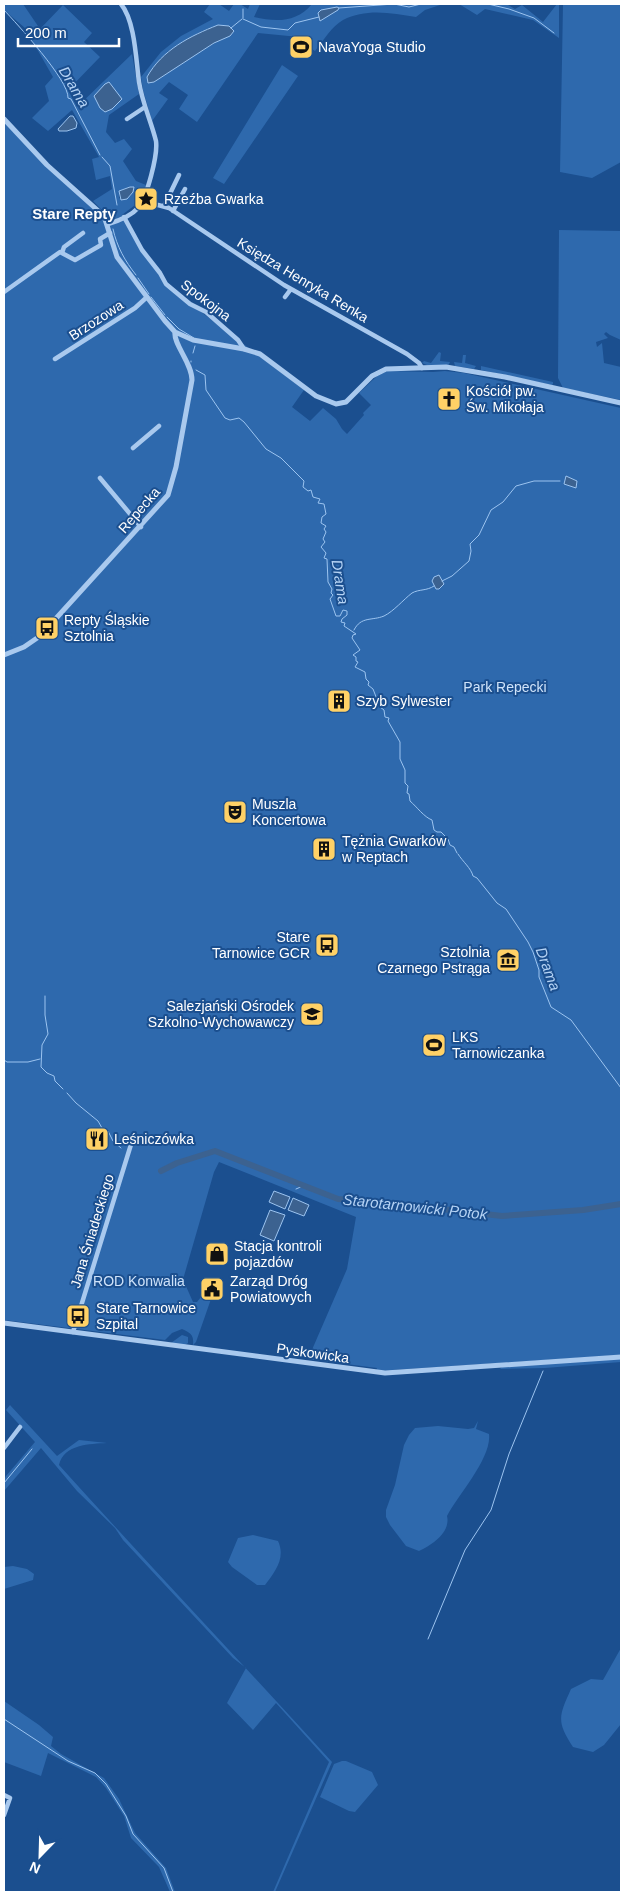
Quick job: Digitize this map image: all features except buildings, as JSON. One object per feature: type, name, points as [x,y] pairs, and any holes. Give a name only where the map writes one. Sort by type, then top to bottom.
[{"type":"street","points":[[108,224],[134,211],[140,204],[153,166],[156,147],[141,93],[128,16],[122,4]]},
{"type":"street","points":[[127,119],[145,107]]},
{"type":"street","points":[[4,119],[55,173],[101,212],[108,224],[117,257],[164,321],[175,332],[205,343],[256,352],[324,401],[336,404],[346,402],[372,376],[380,371],[393,368],[455,368],[621,403]]},
{"type":"street","points":[[164,206],[179,175]]},
{"type":"street","points":[[173,211],[185,189]]},
{"type":"street","name":"Księdza Henryka Renka","points":[[140,204],[164,206],[173,211],[291,289],[407,354],[419,363],[422,368]]},
{"type":"street","name":"Spokojna","points":[[124,217],[139,245],[160,272],[166,284],[190,304],[206,312],[238,340],[244,349]]},
{"type":"street","points":[[62,253],[64,247],[83,233]]},
{"type":"street","points":[[4,292],[60,252],[75,260],[101,244],[100,239],[110,233]]},
{"type":"street","points":[[285,297],[291,289]]},
{"type":"street","name":"Brzozowa","points":[[55,359],[135,308],[147,297]]},
{"type":"street","name":"Repecka","points":[[4,655],[24,647],[40,636],[164,502],[171,488],[192,386],[192,373],[175,338],[175,332]]},
{"type":"street","points":[[133,448],[159,426]]},
{"type":"street","points":[[100,478],[141,527]]},
{"type":"street","name":"Jana Śniadeckiego","points":[[73,1332],[132,1138]]},
{"type":"street","name":"Pyskowicka","points":[[4,1323],[385,1373],[621,1357]]},
{"type":"street","points":[[4,1448],[20,1427]]},
{"type":"street","points":[[4,1795],[10,1798],[4,1815]]},
{"type":"green space","points":[[4,4],[23,4],[40,29],[63,5],[92,33],[84,42],[100,57],[68,90],[77,107],[132,54],[139,94],[109,115],[106,132],[115,143],[124,139],[132,149],[123,161],[136,181],[146,185],[139,202],[122,215],[146,254],[165,280],[184,299],[304,390],[292,407],[310,421],[323,408],[336,419],[347,434],[371,405],[359,393],[377,376],[387,371],[445,371],[464,373],[621,408],[621,1355],[376,1371],[377,1368],[308,1359],[347,1269],[356,1217],[219,1162],[214,1172],[182,1283],[185,1284],[193,1302],[197,1302],[201,1297],[207,1296],[211,1299],[196,1342],[193,1345],[191,1335],[182,1329],[172,1333],[165,1340],[4,1320],[4,121],[95,208],[102,210],[93,201],[112,189],[110,176],[96,180],[92,159],[99,157],[72,110],[48,131],[32,118],[49,101],[45,86],[53,77],[25,28],[4,10]],"holes":[[[130,187],[131,195],[123,200],[119,198],[119,191]]]},
{"type":"green space","points":[[210,4],[219,4],[229,11],[234,4],[240,4],[248,9],[250,4],[260,4],[254,17],[285,20],[299,15],[312,4],[443,4],[425,10],[416,17],[379,12],[352,16],[335,26],[315,51],[298,40],[299,37],[258,33],[197,122],[179,109],[188,95],[169,82],[159,93],[168,99],[152,121],[141,77],[161,52],[181,36],[213,19],[204,12]],"holes":[[[218,25],[229,26],[234,31],[230,36],[223,38],[154,82],[167,52],[200,32]]]},
{"type":"green space","points":[[459,4],[509,4],[515,9],[522,5],[543,22],[559,4],[559,38],[533,20],[485,9],[477,15]]},
{"type":"green space","points":[[563,4],[621,4],[621,162],[592,178],[560,172]]},
{"type":"green space","points":[[282,65],[298,76],[224,184],[213,178]]},
{"type":"green space","points":[[559,230],[621,231],[621,340],[606,332],[604,334],[608,338],[596,342],[597,347],[602,343],[604,363],[621,367],[621,400],[563,388],[558,378]]},
{"type":"green space","points":[[439,352],[441,353],[440,361],[450,362],[448,366],[422,363],[424,361],[431,363]]},
{"type":"green space","points":[[463,355],[466,355],[465,363],[476,366],[474,369],[455,366],[454,362],[462,363]]},
{"type":"green space","points":[[481,366],[553,382],[553,384],[481,370]]},
{"type":"green space","points":[[182,1335],[188,1337],[188,1343],[185,1345],[171,1343]]},
{"type":"green space","points":[[621,1359],[621,1362],[545,1368],[500,1369],[502,1367]]},
{"type":"green space","points":[[10,1405],[57,1456],[79,1440],[107,1443],[78,1446],[66,1453],[59,1465],[245,1667],[233,1658],[123,1540],[115,1528],[77,1491],[41,1448],[4,1491],[6,1476],[35,1442],[6,1410]]},
{"type":"green space","points":[[478,1421],[476,1429],[489,1434],[489,1444],[480,1465],[447,1516],[446,1527],[443,1533],[435,1542],[419,1551],[406,1546],[390,1525],[386,1517],[386,1510],[395,1485],[404,1445],[409,1435],[415,1428],[438,1426],[474,1428]]},
{"type":"green space","points":[[253,1535],[278,1541],[280,1547],[280,1559],[265,1585],[257,1585],[228,1562],[238,1538]]},
{"type":"green space","points":[[13,1566],[27,1569],[34,1574],[33,1580],[4,1589],[4,1567]]},
{"type":"green space","points":[[621,1648],[621,1724],[604,1745],[593,1752],[573,1747],[564,1731],[561,1718],[571,1689],[591,1679],[603,1680]]},
{"type":"green space","points":[[246,1668],[332,1762],[275,1892],[273,1892],[329,1762],[276,1703],[253,1730],[227,1703]]},
{"type":"green space","points":[[4,1701],[53,1737],[51,1746],[61,1754],[104,1778],[119,1799],[135,1833],[166,1868],[175,1892],[170,1892],[159,1867],[131,1838],[124,1816],[106,1788],[96,1777],[48,1753],[41,1776],[4,1762]]},
{"type":"green space","points":[[342,1761],[372,1772],[378,1785],[355,1812],[320,1797],[334,1764]]},
{"type":"shaded area","points":[[339,8],[338,10],[320,21],[318,13],[321,10]]},
{"type":"shaded area","points":[[218,25],[229,26],[234,31],[230,36],[214,43],[154,82],[148,83],[147,77],[160,59],[187,39]]},
{"type":"shaded area","points":[[109,82],[122,99],[112,109],[105,112],[100,108],[94,96]]},
{"type":"shaded area","points":[[70,116],[73,116],[77,123],[76,128],[59,131],[58,129]]},
{"type":"shaded area","points":[[134,187],[133,192],[127,199],[121,200],[119,191]]},
{"type":"shaded area","points":[[566,476],[577,481],[576,488],[564,484]]},
{"type":"shaded area","points":[[439,575],[444,584],[439,589],[436,589],[432,581],[434,577]]},
{"type":"shaded area","points":[[274,1191],[290,1197],[285,1209],[269,1202]]},
{"type":"shaded area","points":[[293,1198],[309,1205],[304,1216],[288,1210]]},
{"type":"shaded area","points":[[270,1210],[285,1215],[274,1241],[260,1235]]},
{"type":"waterway","points":[[339,8],[394,4],[409,7],[421,4]]},
{"type":"waterway","points":[[488,4],[534,18],[554,33]]},
{"type":"waterway","points":[[243,9],[243,18]]},
{"type":"waterway","name":"Drama","points":[[4,10],[52,66],[100,155]]},
{"type":"waterway","points":[[243,19],[261,27],[288,30],[295,23],[319,17]]},
{"type":"waterway","points":[[231,28],[242,19]]},
{"type":"waterway","name":"Drama","points":[[102,157],[110,166],[117,205]]},
{"type":"waterway","name":"Drama","points":[[113,229],[122,254],[136,275]]},
{"type":"waterway","name":"Drama","points":[[138,278],[149,294]]},
{"type":"waterway","name":"Drama","points":[[151,297],[165,315]]},
{"type":"waterway","name":"Drama","points":[[167,317],[179,329],[194,338]]},
{"type":"waterway","name":"Drama","points":[[193,353],[195,346]]},
{"type":"waterway","name":"Drama","points":[[196,370],[205,375],[206,390],[225,418],[230,420],[239,418],[244,422],[266,449],[281,458],[304,481],[303,487],[308,491],[311,490],[313,497],[320,499],[318,503],[324,504],[326,514],[322,517],[321,523],[326,526],[324,529],[326,532],[323,539],[325,542],[321,547],[326,553],[324,558],[327,559],[328,582],[333,595],[330,599],[336,616],[340,616],[343,610],[347,611],[347,615],[341,622],[345,623],[344,626],[356,634],[352,638],[360,650],[353,655],[358,662],[355,667],[365,672],[366,679],[369,682],[368,685],[373,689],[380,707],[384,710],[385,717],[389,718],[388,721],[400,742],[400,759],[405,770],[405,783],[408,786],[407,793],[409,794],[410,801],[432,820],[434,830],[441,832],[457,853]]},
{"type":"waterway","points":[[442,581],[452,576],[469,561],[470,544],[479,535],[491,510],[503,502],[516,486],[534,481],[560,481]]},
{"type":"waterway","points":[[354,630],[363,621],[388,614],[412,593],[434,586]]},
{"type":"waterway","name":"Drama","points":[[458,854],[473,876],[477,878],[497,903],[506,909],[528,942],[551,1007],[571,1020],[621,1088]]},
{"type":"waterway","points":[[45,996],[48,1034],[42,1045],[41,1067],[47,1073],[54,1076],[55,1081],[63,1089]]},
{"type":"waterway","points":[[4,1060],[7,1062],[28,1062],[40,1059]]},
{"type":"waterway","points":[[67,1093],[98,1121],[102,1128],[108,1131],[113,1141],[121,1148]]},
{"type":"waterway","name":"Starotarnowicki Potok","points":[[161,1171],[177,1163],[215,1151],[338,1199],[502,1216],[583,1210],[621,1204]]},
{"type":"waterway","name":"Starotarnowicki Potok","points":[[296,1189],[303,1186]]},
{"type":"waterway","points":[[428,1639],[465,1550],[491,1510],[509,1454],[543,1371]]},
{"type":"waterway","points":[[4,1483],[32,1449]]},
{"type":"waterway","points":[[4,1719],[68,1761],[95,1773],[106,1784],[126,1816],[133,1834],[164,1868],[173,1892]]},
{"type":"place","name":"NavaYoga Studio","points":[[301,47]]},
{"type":"place","name":"Rzeźba Gwarka","points":[[146,199]]},
{"type":"place","name":"Kościół pw. Św. Mikołaja","points":[[449,399]]},
{"type":"place","name":"Repty Śląskie Sztolnia","points":[[47,628]]},
{"type":"place","name":"Szyb Sylwester","points":[[339,701]]},
{"type":"place","name":"Muszla Koncertowa","points":[[235,812]]},
{"type":"place","name":"Tężnia Gwarków w Reptach","points":[[324,849]]},
{"type":"place","name":"Stare Tarnowice GCR","points":[[327,945]]},
{"type":"place","name":"Sztolnia Czarnego Pstrąga","points":[[508,960]]},
{"type":"place","name":"Salezjański Ośrodek Szkolno-Wychowawczy","points":[[312,1014]]},
{"type":"place","name":"LKS Tarnowiczanka","points":[[434,1045]]},
{"type":"place","name":"Leśniczówka","points":[[97,1139]]},
{"type":"place","name":"Stacja kontroli pojazdów","points":[[217,1254]]},
{"type":"place","name":"Zarząd Dróg Powiatowych","points":[[212,1289]]},
{"type":"place","name":"Stare Tarnowice Szpital","points":[[78,1316]]},
{"type":"district","name":"Stare Repty","points":[[74,214]]},
{"type":"park label","name":"Park Repecki","points":[[505,687]]},
{"type":"park label","name":"ROD Konwalia","points":[[139,1281]]}]
